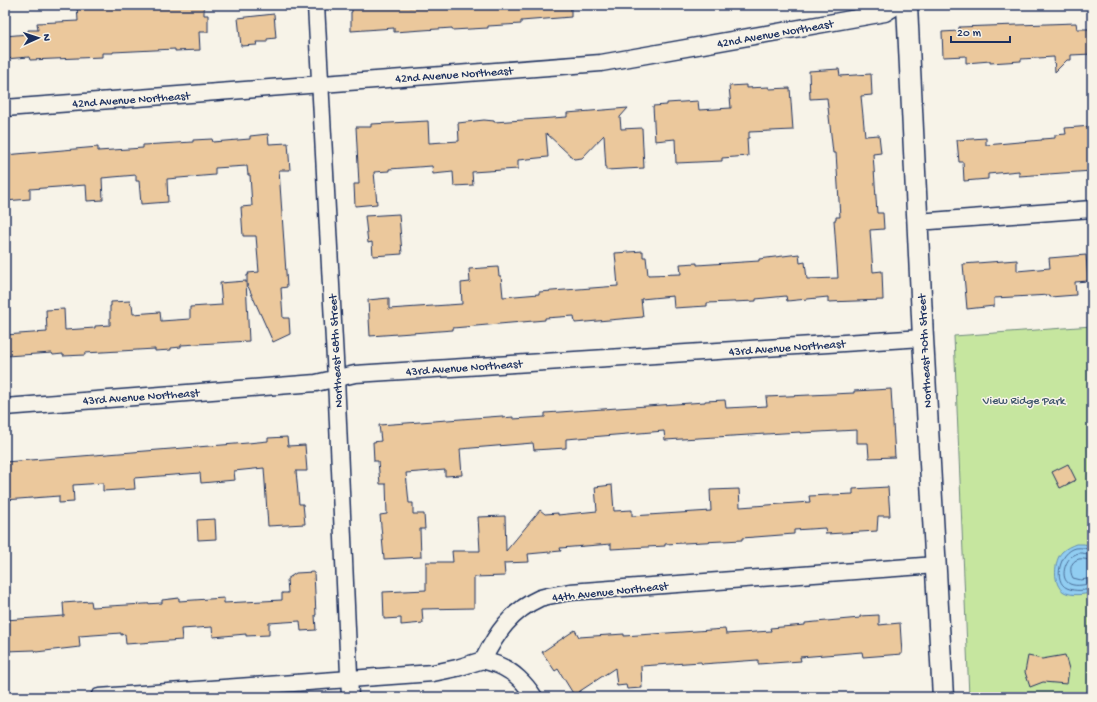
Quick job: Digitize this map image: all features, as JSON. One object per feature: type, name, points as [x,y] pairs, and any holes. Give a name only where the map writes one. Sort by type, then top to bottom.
[{"type":"street","name":"Northeast 68th Street","points":[[316,5],[336,378],[350,697]]},
{"type":"street","name":"42nd Avenue Northeast","points":[[5,108],[601,63],[885,13],[898,5]]},
{"type":"street","name":"Northeast 70th Street","points":[[907,5],[923,338],[943,697]]},
{"type":"street","points":[[917,222],[1092,209]]},
{"type":"street","name":"43rd Avenue Northeast","points":[[5,407],[316,383],[355,374],[923,338]]},
{"type":"street","name":"44th Avenue Northeast","points":[[483,660],[493,640],[512,616],[525,606],[540,598],[555,594],[936,565]]},
{"type":"street","points":[[99,697],[433,673],[457,668],[483,660],[498,665],[508,671],[525,685],[534,697]]},
{"type":"green space","name":"View Ridge Park","points":[[1092,326],[1092,697],[969,697],[954,336]]},
{"type":"water","points":[[1076,544],[1092,546],[1092,592],[1074,595],[1060,589],[1056,578],[1056,566],[1062,552],[1070,546]]},
{"type":"building","points":[[77,5],[204,5],[204,15],[208,15],[208,32],[199,32],[200,50],[175,51],[175,49],[113,52],[102,53],[102,57],[30,60],[29,57],[5,59],[5,36],[28,34],[28,30],[38,30],[37,23],[78,21]]},
{"type":"building","points":[[352,5],[409,5],[409,7],[435,5],[571,5],[571,17],[521,21],[521,24],[488,26],[488,28],[452,30],[452,28],[394,32],[394,28],[351,31]]},
{"type":"building","points":[[274,14],[276,38],[267,39],[267,42],[256,42],[257,45],[241,46],[238,18]]},
{"type":"building","points":[[1076,23],[1077,29],[1092,29],[1092,54],[1071,55],[1071,60],[1067,60],[1055,72],[1054,57],[1021,59],[1021,61],[966,63],[966,56],[943,57],[942,32],[959,31],[959,27]]},
{"type":"building","points":[[839,69],[840,76],[871,74],[872,95],[861,96],[865,136],[879,135],[881,153],[873,154],[877,213],[883,213],[884,229],[870,230],[873,272],[882,271],[883,300],[828,302],[828,297],[787,301],[786,296],[756,299],[756,301],[707,303],[707,306],[674,308],[673,296],[641,299],[643,317],[575,323],[574,316],[545,318],[545,320],[453,328],[453,330],[370,336],[368,300],[389,298],[389,309],[462,304],[461,283],[470,282],[469,269],[498,267],[499,276],[501,276],[503,297],[539,294],[539,292],[618,286],[615,253],[643,251],[643,257],[646,257],[648,275],[681,274],[680,264],[697,263],[697,265],[759,261],[759,259],[799,254],[800,263],[805,262],[807,279],[838,278],[834,220],[836,220],[836,217],[840,217],[836,153],[833,153],[827,98],[810,99],[809,71]]},
{"type":"building","points":[[746,85],[746,88],[790,88],[793,130],[749,132],[749,138],[747,138],[748,156],[722,158],[722,161],[676,163],[675,139],[655,141],[653,106],[667,105],[667,103],[698,101],[699,110],[731,108],[729,86]]},
{"type":"building","points":[[628,108],[620,117],[621,129],[642,128],[644,168],[606,170],[604,135],[582,158],[574,159],[546,133],[548,157],[518,160],[518,169],[472,172],[473,185],[454,186],[453,172],[433,174],[432,166],[389,169],[389,171],[374,172],[377,204],[355,206],[354,184],[359,184],[356,127],[371,127],[371,124],[428,121],[429,143],[459,141],[458,123],[484,120],[494,122],[567,117],[567,113]]},
{"type":"building","points":[[1092,126],[1092,171],[1019,176],[1019,171],[988,174],[988,179],[964,181],[963,162],[959,162],[957,140],[986,138],[986,145],[1042,140],[1055,138],[1055,135],[1066,134],[1065,128]]},
{"type":"building","points":[[268,134],[269,144],[288,143],[290,170],[279,170],[287,287],[281,288],[283,318],[289,318],[290,334],[273,342],[247,284],[248,273],[259,272],[256,236],[243,236],[241,207],[252,206],[250,175],[248,175],[247,166],[215,168],[215,175],[167,179],[168,202],[141,204],[139,181],[136,181],[136,175],[102,178],[103,200],[87,201],[86,185],[30,189],[30,199],[5,201],[5,155],[98,147],[98,151],[143,148],[143,145],[193,142],[193,140],[212,139],[213,142],[250,139],[250,136]]},
{"type":"building","points":[[399,214],[402,254],[373,256],[372,242],[368,243],[365,216]]},
{"type":"building","points":[[1086,255],[1088,281],[1075,282],[1076,295],[994,298],[994,306],[967,309],[963,264],[1017,260],[1017,271],[1050,268],[1049,258]]},
{"type":"building","points":[[246,281],[249,341],[181,345],[181,347],[171,348],[171,350],[155,351],[155,349],[85,353],[85,355],[63,356],[63,354],[53,355],[52,353],[6,356],[5,335],[47,332],[46,310],[64,309],[65,330],[95,328],[95,326],[110,325],[111,302],[130,301],[133,314],[160,312],[161,321],[190,319],[190,307],[222,305],[220,283]]},
{"type":"building","points":[[891,389],[895,457],[869,458],[868,443],[857,443],[857,430],[665,440],[664,431],[566,439],[566,448],[534,450],[533,443],[460,449],[462,475],[445,476],[445,470],[406,473],[409,503],[413,503],[413,514],[424,514],[425,529],[420,529],[421,557],[384,559],[380,515],[387,514],[386,484],[380,484],[378,461],[374,461],[373,442],[381,441],[379,425],[502,416],[502,418],[513,417],[513,419],[545,417],[545,413],[725,400],[726,408],[767,406],[766,397],[854,393],[854,391]]},
{"type":"building","points":[[287,437],[288,446],[305,445],[307,471],[296,471],[299,504],[303,504],[305,524],[268,526],[264,468],[234,471],[235,480],[201,483],[200,473],[134,478],[135,489],[103,491],[103,483],[73,485],[74,502],[59,503],[59,496],[5,500],[5,462],[248,443],[268,441],[268,438]]},
{"type":"building","points":[[1068,464],[1076,480],[1060,488],[1052,472]]},
{"type":"building","points":[[612,485],[614,511],[632,510],[632,516],[711,511],[710,490],[739,489],[740,507],[810,502],[809,496],[853,494],[853,489],[888,487],[890,516],[878,516],[877,531],[826,534],[825,528],[794,530],[794,534],[742,538],[742,540],[665,544],[665,546],[611,549],[611,544],[560,548],[561,551],[528,554],[529,562],[504,563],[505,576],[474,577],[474,608],[422,609],[423,623],[401,625],[401,618],[384,619],[383,592],[426,590],[426,562],[453,562],[452,551],[480,551],[478,517],[505,516],[506,551],[540,510],[545,514],[558,513],[558,515],[597,511],[595,487]]},
{"type":"building","points":[[215,519],[216,539],[198,540],[197,520]]},
{"type":"building","points":[[314,572],[316,630],[301,631],[300,621],[269,623],[269,635],[246,636],[246,634],[213,637],[212,627],[181,629],[182,640],[126,644],[125,634],[121,635],[121,633],[79,636],[80,647],[36,652],[35,650],[5,651],[5,620],[64,616],[63,603],[91,601],[92,607],[162,603],[162,600],[179,598],[179,601],[224,598],[224,603],[282,600],[282,593],[288,593],[287,579],[296,573]]},
{"type":"building","points":[[879,615],[879,625],[900,623],[902,654],[863,657],[862,652],[800,657],[801,661],[758,664],[758,660],[641,666],[642,688],[627,689],[626,685],[617,686],[615,668],[574,695],[558,669],[555,671],[542,652],[575,630],[579,637],[624,634],[624,636],[725,629],[726,634],[771,631],[770,628],[860,618],[860,616]]},
{"type":"building","points":[[1065,655],[1069,669],[1067,684],[1043,682],[1030,687],[1025,672],[1028,656],[1042,659]]}]
